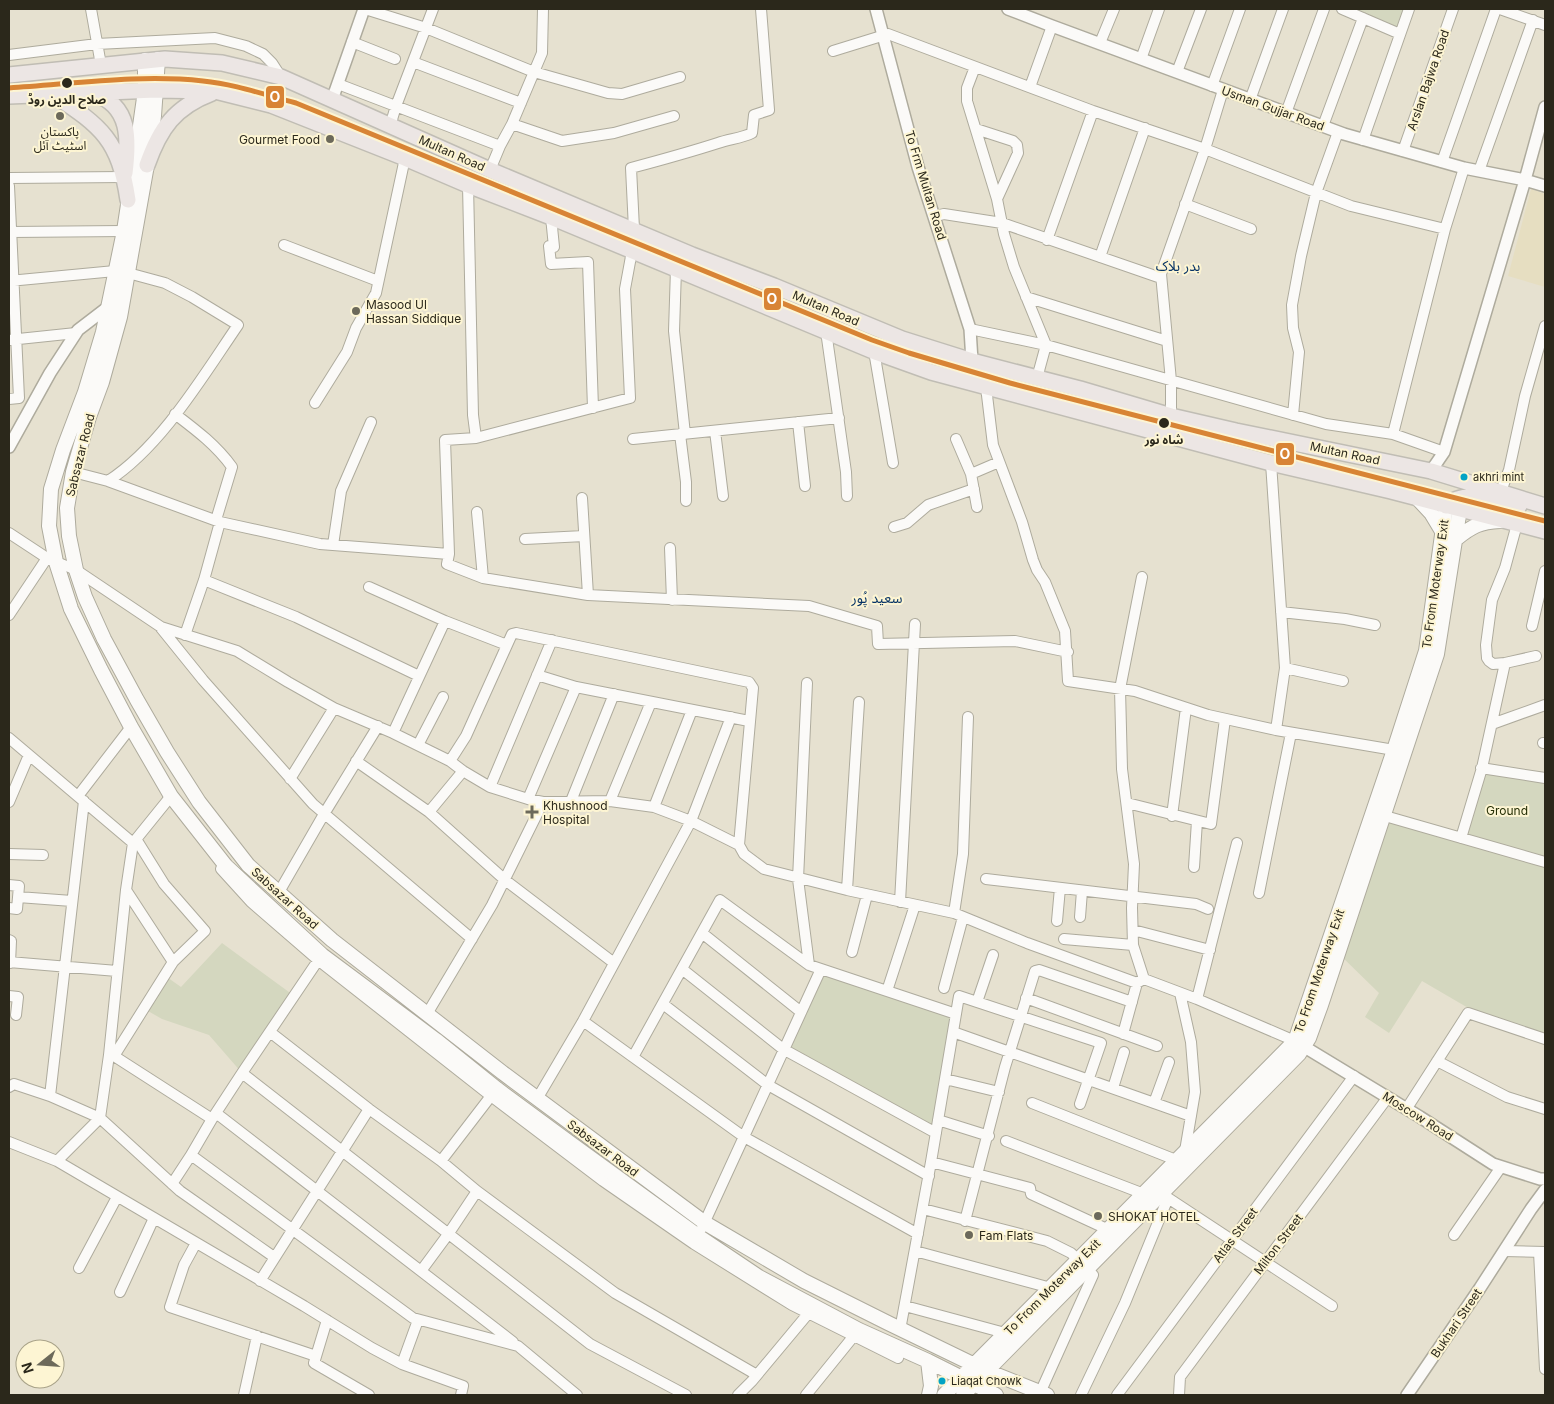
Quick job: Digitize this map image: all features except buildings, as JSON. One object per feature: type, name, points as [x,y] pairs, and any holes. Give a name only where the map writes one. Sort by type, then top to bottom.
[{"type":"main road","name":"Multan Road","points":[[9,75],[152,59],[222,63],[281,77],[490,170],[692,255],[774,286],[902,339],[972,361],[1171,416],[1431,471],[1501,491],[1545,507]]},
{"type":"main road","name":"Sabsazar Road","points":[[152,59],[147,165],[122,272],[102,382],[89,416],[73,472],[67,508],[69,536],[76,570],[85,597],[104,639],[199,802],[248,865],[281,889],[332,940],[428,1011],[445,1028],[537,1099],[705,1223],[804,1281],[900,1330],[987,1371],[1044,1394]]},
{"type":"main road","name":"Multan Road","points":[[10,96],[151,90],[215,92],[271,105],[551,217],[874,351],[931,372],[1271,463],[1417,498],[1455,505],[1545,531]]},
{"type":"main road","name":"Sabsazar Road","points":[[151,90],[128,200],[122,272],[108,306],[110,332],[62,450],[51,489],[49,526],[51,560],[71,608],[129,729],[170,798],[226,866],[320,958],[436,1040],[494,1093],[696,1240],[812,1310],[857,1333],[901,1348],[991,1394]]},
{"type":"main road","points":[[147,165],[155,143],[173,116],[197,99],[215,92]]},
{"type":"main road","points":[[92,94],[106,98],[118,111],[124,125],[128,139],[124,177]]},
{"type":"main road","points":[[54,95],[93,122],[105,135],[113,148],[124,177],[128,200]]},
{"type":"main road","points":[[1391,463],[1404,473],[1448,485],[1454,490],[1455,505],[1470,496],[1536,509],[1545,507]]},
{"type":"main road","points":[[1417,498],[1431,512],[1443,533]]},
{"type":"main road","name":"To From Moterway Exit","points":[[931,1395],[960,1378],[1051,1288],[1083,1265],[1166,1196],[1300,1054],[1300,1043],[1426,651],[1443,533],[1455,505]]},
{"type":"main road","name":"To From Moterway Exit","points":[[963,1395],[1083,1265],[1109,1230],[1181,1156],[1300,1043],[1321,1005],[1437,654],[1456,539],[1455,505]]},
{"type":"main road","points":[[1456,539],[1482,522],[1510,522]]},
{"type":"main road","points":[[436,1040],[445,1028]]},
{"type":"main road","points":[[928,1361],[931,1395]]},
{"type":"street","points":[[91,9],[101,65]]},
{"type":"street","points":[[332,100],[365,9],[426,28],[534,72],[608,92],[622,94],[680,77]]},
{"type":"street","points":[[390,126],[433,9]]},
{"type":"street","points":[[490,170],[542,53],[543,9]]},
{"type":"street","points":[[634,230],[631,168],[695,152],[744,137],[752,133],[754,115],[769,110],[761,9]]},
{"type":"street","name":"To Frm Multan Road","points":[[876,9],[918,166],[970,329],[972,361]]},
{"type":"street","name":"Usman Gujjar Road","points":[[1008,9],[1338,132],[1464,168],[1525,180],[1545,186]]},
{"type":"street","points":[[1100,43],[1114,9]]},
{"type":"street","points":[[1141,59],[1159,9]]},
{"type":"street","points":[[1177,72],[1201,9]]},
{"type":"street","points":[[1171,416],[1171,381],[1161,274],[1205,149],[1217,88],[1240,9]]},
{"type":"street","points":[[1250,100],[1283,9]]},
{"type":"street","points":[[1286,113],[1324,9]]},
{"type":"street","points":[[1342,9],[1400,34]]},
{"type":"street","points":[[1363,140],[1409,9]]},
{"type":"street","name":"Arslan Bajwa Road","points":[[1403,151],[1453,9]]},
{"type":"street","points":[[1442,162],[1496,9]]},
{"type":"street","points":[[1500,9],[1545,25]]},
{"type":"street","points":[[1323,126],[1363,18]]},
{"type":"street","points":[[1480,171],[1533,20]]},
{"type":"street","points":[[1030,87],[1052,26]]},
{"type":"street","points":[[833,51],[888,34],[1093,110],[1205,149],[1351,206],[1445,229]]},
{"type":"street","points":[[9,55],[98,44],[215,38],[246,46],[263,54],[281,77]]},
{"type":"street","points":[[352,42],[395,59]]},
{"type":"street","points":[[413,62],[521,103]]},
{"type":"street","points":[[975,66],[966,95],[997,199],[1014,267],[1046,345],[1037,378]]},
{"type":"street","points":[[338,84],[500,146]]},
{"type":"street","points":[[1431,471],[1444,452],[1545,107]]},
{"type":"street","points":[[1047,240],[1093,110]]},
{"type":"street","points":[[512,124],[562,141],[614,132],[674,116]]},
{"type":"street","points":[[976,128],[1013,140],[1018,149],[1018,153],[997,199]]},
{"type":"street","points":[[1100,257],[1145,128]]},
{"type":"street","points":[[1293,415],[1299,352],[1292,305],[1316,193],[1338,132]]},
{"type":"street","points":[[315,403],[347,352],[356,328],[376,293],[405,158]]},
{"type":"street","points":[[1393,434],[1445,229],[1464,168]]},
{"type":"street","points":[[9,178],[124,177]]},
{"type":"street","points":[[468,185],[473,415],[476,438]]},
{"type":"street","points":[[9,186],[12,339],[19,398],[9,399]]},
{"type":"street","points":[[1186,204],[1251,229]]},
{"type":"street","points":[[935,216],[944,214],[1002,223],[1161,278]]},
{"type":"street","points":[[551,217],[554,247],[549,246],[551,264],[588,262],[593,408]]},
{"type":"street","points":[[11,232],[124,231]]},
{"type":"street","points":[[284,246],[378,281]]},
{"type":"street","points":[[632,251],[625,289],[630,398],[476,438],[446,440],[447,564],[483,578],[588,596],[808,606],[877,626],[878,644],[1015,641],[1068,652]]},
{"type":"street","points":[[676,269],[675,339],[686,501]]},
{"type":"street","points":[[11,280],[122,272],[165,283],[238,325],[174,414],[142,454],[108,481]]},
{"type":"street","points":[[1026,296],[1168,341]]},
{"type":"street","points":[[9,445],[50,373],[76,334],[90,319],[108,306]]},
{"type":"street","points":[[1501,491],[1509,470],[1525,396],[1545,326]]},
{"type":"street","points":[[970,329],[1046,345],[1326,424],[1393,434],[1444,452]]},
{"type":"street","points":[[826,331],[848,496]]},
{"type":"street","points":[[12,339],[76,334]]},
{"type":"street","points":[[874,351],[893,463]]},
{"type":"street","points":[[986,387],[993,445],[1036,565],[1065,631],[1068,652],[1068,681],[1135,691],[1225,719],[1276,730],[1394,750]]},
{"type":"street","points":[[174,414],[199,432],[232,467],[204,580],[185,635]]},
{"type":"street","points":[[633,439],[839,418]]},
{"type":"street","points":[[333,544],[341,491],[371,422]]},
{"type":"street","points":[[798,422],[806,486]]},
{"type":"street","points":[[715,430],[723,496]]},
{"type":"street","points":[[956,439],[971,474],[977,507]]},
{"type":"street","points":[[971,474],[999,462]]},
{"type":"street","points":[[1271,463],[1285,668],[1276,730]]},
{"type":"street","points":[[73,472],[108,481],[218,521],[320,544],[448,554]]},
{"type":"street","points":[[894,527],[907,523],[928,505],[974,489]]},
{"type":"street","points":[[582,498],[588,596]]},
{"type":"street","points":[[477,512],[483,578]]},
{"type":"street","points":[[1510,522],[1506,568],[1492,600],[1486,645],[1487,658],[1493,664],[1536,656]]},
{"type":"street","points":[[9,533],[51,560],[76,570],[161,627],[237,651],[334,708],[378,726],[450,761],[490,787],[543,802],[610,801],[654,808],[691,821],[739,845]]},
{"type":"street","points":[[525,539],[584,536]]},
{"type":"street","points":[[670,548],[672,600]]},
{"type":"street","points":[[9,615],[51,560]]},
{"type":"street","points":[[1532,626],[1545,571]]},
{"type":"street","points":[[1123,1034],[1132,1002],[1141,981],[1133,945],[1134,864],[1122,769],[1120,689],[1142,577]]},
{"type":"street","points":[[204,580],[296,617],[419,676]]},
{"type":"street","points":[[369,586],[445,621],[507,645]]},
{"type":"street","points":[[1281,612],[1345,618],[1375,626]]},
{"type":"street","points":[[393,733],[445,621]]},
{"type":"street","points":[[900,902],[915,624]]},
{"type":"street","points":[[161,627],[202,680],[313,804],[472,939]]},
{"type":"street","points":[[450,761],[466,736],[512,634],[516,633],[552,640],[749,682],[753,688],[739,845],[744,854],[764,868],[798,879],[959,915],[1026,942],[1141,981],[1180,992],[1300,1043]]},
{"type":"street","points":[[490,787],[552,640]]},
{"type":"street","points":[[1461,838],[1482,768],[1505,663]]},
{"type":"street","points":[[1285,668],[1343,681]]},
{"type":"street","points":[[537,675],[576,687],[749,721]]},
{"type":"street","points":[[807,683],[798,879],[809,965]]},
{"type":"street","points":[[528,799],[576,687]]},
{"type":"street","points":[[571,801],[614,694]]},
{"type":"street","points":[[418,746],[443,697]]},
{"type":"street","points":[[610,801],[651,702]]},
{"type":"street","points":[[847,890],[859,702]]},
{"type":"street","points":[[1492,724],[1545,705]]},
{"type":"street","points":[[290,779],[334,708]]},
{"type":"street","points":[[1172,816],[1186,708]]},
{"type":"street","points":[[654,808],[692,710]]},
{"type":"street","points":[[537,1099],[583,1021],[691,821],[731,717]]},
{"type":"street","points":[[944,988],[959,915],[968,718]]},
{"type":"street","points":[[1127,804],[1212,824],[1225,719]]},
{"type":"street","points":[[281,889],[378,726]]},
{"type":"street","points":[[50,1096],[72,901],[81,799],[129,729]]},
{"type":"street","points":[[1259,893],[1291,733]]},
{"type":"street","points":[[9,738],[134,841],[164,884],[205,930],[173,962],[111,1056]]},
{"type":"street","points":[[9,802],[29,755]]},
{"type":"street","points":[[356,761],[429,812],[505,880],[614,963]]},
{"type":"street","points":[[1482,768],[1545,778]]},
{"type":"street","points":[[429,812],[463,771]]},
{"type":"street","points":[[57,1162],[100,1118],[111,1056],[117,971],[126,890],[134,841],[170,798]]},
{"type":"street","points":[[428,1011],[492,905],[543,802]]},
{"type":"street","points":[[1385,816],[1545,862]]},
{"type":"street","points":[[1194,867],[1197,821]]},
{"type":"street","points":[[1197,999],[1237,843]]},
{"type":"street","points":[[9,854],[43,855]]},
{"type":"street","points":[[986,879],[1196,904],[1208,910]]},
{"type":"street","points":[[9,885],[19,886],[17,909],[9,908]]},
{"type":"street","points":[[1057,921],[1060,888]]},
{"type":"street","points":[[126,890],[173,962]]},
{"type":"street","points":[[1080,917],[1082,891]]},
{"type":"street","points":[[852,952],[867,895]]},
{"type":"street","points":[[18,897],[72,901]]},
{"type":"street","points":[[633,1057],[720,900],[809,965],[956,1014]]},
{"type":"street","points":[[887,991],[915,905]]},
{"type":"street","points":[[1133,930],[1210,950]]},
{"type":"street","points":[[702,933],[801,1012]]},
{"type":"street","points":[[1064,939],[1133,945]]},
{"type":"street","points":[[9,940],[11,941],[9,962],[117,971]]},
{"type":"street","points":[[977,1002],[993,955]]},
{"type":"street","points":[[172,1184],[242,1073],[320,958],[494,1093],[441,1161]]},
{"type":"street","points":[[682,969],[784,1049],[936,1133]]},
{"type":"street","points":[[696,1240],[821,969]]},
{"type":"street","points":[[965,1221],[989,1136],[999,1092],[1035,971],[1039,970],[1132,1002]]},
{"type":"street","points":[[1032,1103],[1181,1156],[1195,1092],[1191,1042],[1180,992]]},
{"type":"street","points":[[9,996],[18,997],[16,1015]]},
{"type":"street","points":[[900,1330],[929,1176],[959,996],[1101,1043],[1080,1104]]},
{"type":"street","points":[[1026,998],[1157,1046]]},
{"type":"street","points":[[663,1004],[768,1085],[929,1176]]},
{"type":"street","points":[[1407,1108],[1468,1012],[1545,1039]]},
{"type":"street","points":[[583,1021],[744,1137],[918,1234]]},
{"type":"street","points":[[270,1032],[369,1109],[441,1161],[477,1191],[615,1293],[757,1375]]},
{"type":"street","points":[[953,1032],[1191,1116]]},
{"type":"street","name":"Moscow Road","points":[[1300,1043],[1407,1108],[1493,1164],[1545,1179]]},
{"type":"street","points":[[1112,1088],[1124,1052]]},
{"type":"street","points":[[111,1056],[214,1116],[316,1191],[518,1346],[572,1393]]},
{"type":"street","points":[[1437,1061],[1507,1096],[1545,1109]]},
{"type":"street","points":[[1154,1103],[1169,1062]]},
{"type":"street","points":[[242,1073],[590,1344],[686,1395]]},
{"type":"street","name":"Atlas Street","points":[[1117,1395],[1354,1076]]},
{"type":"street","points":[[945,1079],[999,1092]]},
{"type":"street","points":[[9,1088],[14,1084],[50,1096],[100,1118],[172,1184],[274,1257]]},
{"type":"street","name":"Milton Street","points":[[1178,1395],[1180,1377],[1388,1097]]},
{"type":"street","points":[[260,1281],[369,1109]]},
{"type":"street","points":[[938,1120],[989,1136]]},
{"type":"street","points":[[1006,1141],[1144,1194]]},
{"type":"street","points":[[9,1142],[57,1162],[372,1348],[402,1364],[463,1386],[461,1395]]},
{"type":"street","points":[[191,1155],[413,1318],[518,1346]]},
{"type":"street","points":[[931,1162],[1030,1188],[1031,1194],[1109,1230]]},
{"type":"street","points":[[1454,1235],[1501,1167]]},
{"type":"street","name":"Bukhari Street","points":[[1407,1395],[1545,1190]]},
{"type":"street","points":[[421,1271],[477,1191]]},
{"type":"street","points":[[1081,1395],[1126,1303],[1166,1196],[1332,1306]]},
{"type":"street","points":[[79,1268],[117,1197]]},
{"type":"street","points":[[923,1209],[1047,1241],[1071,1253],[1093,1275],[1044,1394]]},
{"type":"street","points":[[120,1292],[154,1218]]},
{"type":"street","points":[[196,1243],[184,1265],[170,1307],[316,1356]]},
{"type":"street","points":[[915,1251],[1051,1288]]},
{"type":"street","points":[[1504,1251],[1542,1252],[1545,1369]]},
{"type":"street","points":[[905,1306],[1005,1333]]},
{"type":"street","points":[[738,1395],[812,1310]]},
{"type":"street","points":[[327,1320],[314,1363],[357,1392],[369,1395]]},
{"type":"street","points":[[402,1364],[418,1320]]},
{"type":"street","points":[[806,1395],[857,1333]]},
{"type":"street","points":[[244,1395],[258,1336]]},
{"type":"shaded area","points":[[1531,189],[1545,194],[1545,287],[1508,276]]},
{"type":"green space","points":[[1350,9],[1405,9],[1398,30]]},
{"type":"green space","name":"Ground","points":[[1481,768],[1545,778],[1545,1039],[1470,1009],[1422,981],[1389,1033],[1365,1017],[1379,993],[1338,953],[1385,816],[1461,838]]},
{"type":"green space","points":[[222,943],[293,995],[242,1073],[209,1035],[162,1019],[141,1007],[164,975],[181,987]]},
{"type":"green space","points":[[821,969],[956,1014],[936,1133],[782,1052]]},
{"type":"transit line","name":"O","points":[[9,88],[106,80],[179,79],[203,81],[250,90],[296,103],[872,340],[909,353],[1010,383],[1545,521]]},
{"type":"place","name":"صلاح الدین روڈ","points":[[67,83]]},
{"type":"place","name":"پاکستان اسٹیٹ آئل","points":[[60,116]]},
{"type":"place","name":"Gourmet Food","points":[[330,139]]},
{"type":"place","name":"Masood Ul Hassan Siddique","points":[[356,311]]},
{"type":"place","name":"شاہ نور","points":[[1164,423]]},
{"type":"place","name":"akhri mint","points":[[1464,477]]},
{"type":"place","name":"Khushnood Hospital","points":[[532,812]]},
{"type":"place","name":"SHOKAT HOTEL","points":[[1098,1216]]},
{"type":"place","name":"Fam Flats","points":[[969,1235]]},
{"type":"place","name":"Liaqat Chowk","points":[[942,1381]]},
{"type":"district","name":"بدر بلاک","points":[[1178,265]]},
{"type":"district","name":"سعید پُور","points":[[877,597]]}]
